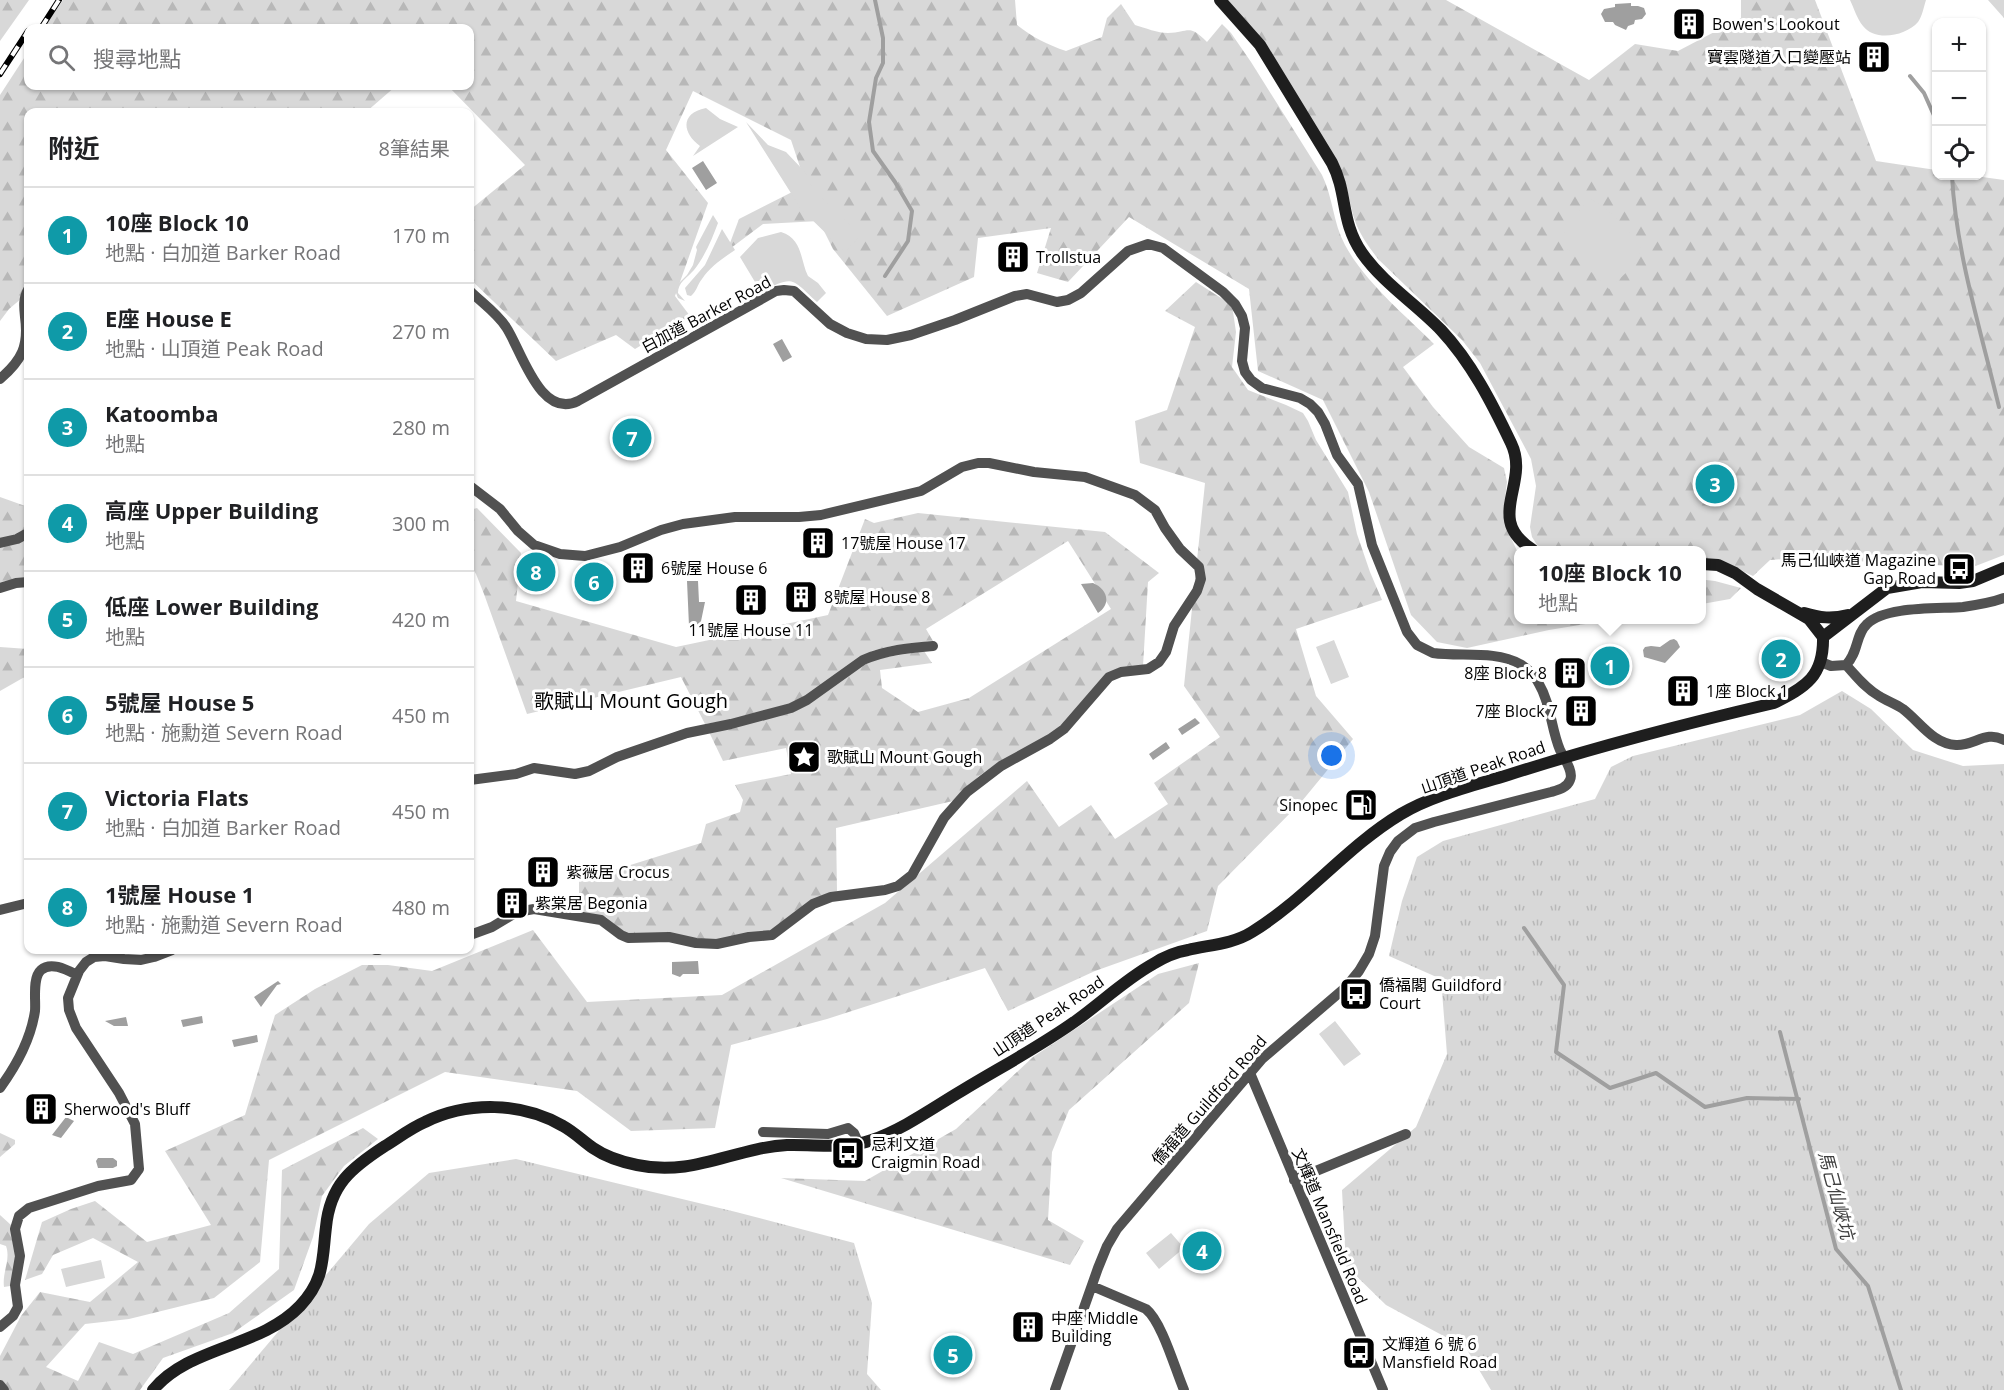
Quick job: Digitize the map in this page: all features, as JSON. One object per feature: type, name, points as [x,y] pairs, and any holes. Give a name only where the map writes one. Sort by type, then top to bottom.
[{"type":"main road","points":[[1220,0],[1260,45],[1332,163],[1340,180],[1348,227],[1361,252],[1440,330],[1464,358],[1514,449],[1516,469],[1515,482],[1508,505],[1509,517],[1515,534],[1528,546]]},
{"type":"main road","points":[[1706,564],[1729,569],[1757,589],[1809,619],[1823,637],[1821,663]]},
{"type":"main road","points":[[1823,637],[1887,588],[1922,582],[1973,581],[2004,568]]},
{"type":"main road","points":[[1795,610],[1832,619],[1852,614]]},
{"type":"main road","name":"山頂道 Peak Road","points":[[153,1390],[162,1380],[179,1368],[272,1327],[294,1312],[309,1294],[319,1276],[329,1210],[334,1195],[345,1176],[361,1162],[417,1126],[448,1113],[485,1107],[510,1108],[560,1124],[603,1154],[623,1162],[646,1167],[672,1168],[698,1166],[757,1149],[787,1145],[837,1147],[875,1139],[903,1126],[1045,1042],[1153,964],[1180,951],[1223,943],[1247,935],[1286,908],[1366,838],[1403,813],[1437,797],[1564,757],[1774,702],[1798,691],[1810,680],[1821,663]]},
{"type":"street","name":"白加道 Barker Road","points":[[474,295],[505,326],[540,389],[556,402],[566,405],[578,401],[776,291],[794,291],[830,324],[847,333],[866,339],[891,339],[956,320],[1015,296],[1027,294],[1057,302],[1068,300],[1081,293],[1128,250],[1143,244],[1158,246],[1218,288],[1235,304],[1242,316],[1245,328],[1242,361],[1245,372],[1251,380],[1262,388],[1300,398],[1318,412],[1337,455],[1358,484],[1375,556],[1404,625],[1414,642],[1433,653],[1500,657],[1513,660],[1524,667],[1538,681],[1543,691],[1564,757]]},
{"type":"street","points":[[0,379],[14,366],[24,349]]},
{"type":"street","points":[[474,489],[500,509],[518,531],[534,544],[560,555],[578,556],[598,554],[683,524],[743,517],[808,517],[926,489],[962,467],[983,462],[1034,472],[1085,477],[1130,492],[1155,510],[1168,534],[1196,564],[1201,579],[1199,588],[1174,626],[1164,656],[1148,669],[1121,672],[1110,677],[1064,729],[1001,766],[967,792],[944,818],[912,875],[898,886],[885,890],[831,897],[808,908],[775,934],[717,944],[696,943],[674,938],[628,938],[601,920],[534,909],[518,912],[492,927],[474,934]]},
{"type":"street","points":[[0,543],[24,535]]},
{"type":"street","points":[[0,588],[24,582]]},
{"type":"street","points":[[1821,663],[1831,666],[1846,664],[1853,657],[1862,629],[1878,616],[1888,613],[1991,603],[2004,598]]},
{"type":"street","points":[[474,779],[516,774],[534,768],[575,774],[589,771],[617,757],[687,733],[790,708],[807,700],[863,660],[874,655],[892,650],[933,646]]},
{"type":"street","points":[[1846,664],[1870,690],[1899,706],[1936,739],[1955,745],[1965,744],[1985,736],[2004,740]]},
{"type":"street","name":"僑福道 Guildford Road","points":[[1055,1390],[1107,1246],[1123,1222],[1274,1047],[1346,987],[1364,963],[1373,945],[1377,926],[1384,866],[1398,841],[1409,832],[1425,825],[1551,792],[1565,786],[1571,778],[1564,757]]},
{"type":"street","points":[[0,910],[24,904]]},
{"type":"street","points":[[0,1327],[13,1316],[18,1307],[15,1281],[20,1256],[15,1229],[20,1216],[29,1208],[98,1186],[131,1180],[140,1169],[135,1124],[119,1093],[80,1035],[69,1010],[68,998],[77,975],[86,962],[97,956],[141,960],[162,954]]},
{"type":"street","points":[[0,1088],[15,1066],[31,1026],[39,972],[48,967],[56,967],[77,975]]},
{"type":"street","name":"文輝道 Mansfield Road","points":[[1250,1073],[1383,1390]]},
{"type":"street","points":[[763,1132],[828,1134],[848,1128],[854,1133],[859,1144]]},
{"type":"street","points":[[1294,1180],[1406,1134]]},
{"type":"street","points":[[1092,1286],[1146,1309],[1152,1314],[1184,1390]]},
{"type":"street","points":[[0,1385],[4,1390]]},
{"type":"green space","points":[[0,0],[29,0],[0,41]]},
{"type":"green space","points":[[63,0],[1015,0],[1017,25],[1040,40],[1066,51],[1102,37],[1107,18],[1121,4],[1135,25],[1164,33],[1188,30],[1201,36],[1207,42],[1222,24],[1251,62],[1322,175],[1341,237],[1353,259],[1386,297],[1434,344],[1403,367],[1433,407],[1469,447],[1504,468],[1507,482],[1503,513],[1515,546],[1514,624],[1586,624],[1467,648],[1437,642],[1411,615],[1369,492],[1323,400],[1258,371],[1249,289],[1129,217],[1068,282],[1037,273],[1051,228],[978,238],[974,277],[887,316],[833,249],[819,221],[763,224],[727,251],[739,219],[806,185],[791,140],[693,91],[666,150],[708,203],[675,296],[690,316],[635,349],[616,335],[556,361],[474,283],[474,207],[525,165],[474,113],[474,108],[469,108],[452,90],[474,90],[474,24],[47,24]]},
{"type":"green space","points":[[1226,0],[1446,0],[1589,80],[1635,44],[1678,51],[1741,18],[1741,0],[1815,0],[1876,161],[1932,169],[1932,180],[1986,180],[1986,178],[2004,180],[2004,555],[1973,567],[1797,558],[1770,560],[1753,576],[1718,560],[1706,559],[1706,546],[1537,545],[1530,527],[1536,486],[1531,459],[1480,363],[1462,340],[1378,259],[1368,245],[1355,221],[1339,166]]},
{"type":"green space","points":[[1850,0],[1926,0],[1922,14],[1913,27],[1898,34],[1883,35],[1868,31],[1863,26]]},
{"type":"green space","points":[[1988,0],[2004,0],[2004,18]]},
{"type":"green space","points":[[24,58],[24,90],[391,90],[371,108],[24,108],[24,296],[9,309],[0,321],[0,95]]},
{"type":"green space","points":[[706,108],[720,119],[738,127],[693,156],[700,146],[690,135],[686,124],[692,114]]},
{"type":"green space","points":[[746,122],[768,145],[786,152],[805,172],[812,187],[860,236],[845,252],[801,209]]},
{"type":"green space","points":[[1589,197],[1618,220],[1642,250],[1632,267],[1609,289],[1559,241]]},
{"type":"green space","points":[[713,215],[718,223],[708,247],[698,265],[678,289],[678,293],[685,301],[678,298],[674,288],[693,265],[696,247]]},
{"type":"green space","points":[[722,229],[735,250],[709,271],[691,296],[687,295],[685,288],[705,265]]},
{"type":"green space","points":[[781,232],[788,235],[797,245],[808,276],[826,293],[817,302],[792,282],[786,281],[761,292],[740,257],[758,238]]},
{"type":"green space","points":[[1196,282],[1232,305],[1236,332],[1232,367],[1248,390],[1303,413],[1316,440],[1348,492],[1357,534],[1382,600],[1296,629],[1316,696],[1353,739],[1302,801],[1218,886],[1207,931],[1095,971],[1008,1011],[985,968],[827,1019],[731,1045],[715,1128],[631,1131],[577,1091],[445,1072],[269,1160],[260,1262],[214,1298],[129,1319],[85,1324],[46,1367],[78,1381],[99,1342],[133,1354],[229,1313],[279,1269],[282,1170],[363,1128],[378,1139],[344,1166],[322,1196],[313,1237],[294,1290],[233,1333],[163,1358],[140,1390],[0,1390],[0,1356],[21,1316],[40,1292],[90,1302],[138,1262],[93,1238],[53,1255],[42,1274],[25,1280],[42,1222],[95,1201],[147,1242],[211,1225],[165,1151],[245,1115],[275,1015],[315,989],[362,965],[388,965],[432,971],[533,930],[587,1002],[722,995],[885,903],[1027,781],[1059,827],[1091,805],[1115,839],[1168,804],[1154,783],[1220,737],[1184,686],[1205,483],[1140,463],[1135,421],[1167,410],[1195,327],[1165,311]]},
{"type":"green space","points":[[0,497],[24,506],[24,584],[0,589]]},
{"type":"green space","points":[[477,508],[521,553],[516,601],[676,647],[828,615],[865,519],[874,523],[918,513],[1105,532],[1159,573],[1148,582],[1143,666],[1118,668],[1068,720],[1050,734],[993,766],[953,801],[836,828],[837,891],[773,930],[713,940],[629,934],[606,917],[579,911],[579,881],[701,843],[706,824],[740,812],[743,800],[735,785],[791,774],[786,748],[723,761],[709,732],[792,712],[865,663],[875,659],[924,651],[932,663],[880,670],[882,688],[918,712],[969,698],[1111,609],[1068,541],[926,629],[933,641],[891,646],[872,651],[805,697],[789,704],[730,720],[705,724],[681,677],[527,714],[474,571],[474,509]]},
{"type":"green space","points":[[1706,580],[1741,588],[1730,599],[1706,603]]},
{"type":"green space","points":[[1334,640],[1349,677],[1331,684],[1316,647]]},
{"type":"green space","points":[[0,647],[24,649],[24,677],[0,691]]},
{"type":"green space","points":[[1842,691],[1871,709],[1913,750],[1963,766],[2004,764],[2004,1390],[1491,1390],[1466,1348],[1386,1305],[1346,1266],[1342,1190],[1416,1127],[1447,1054],[1441,979],[1389,956],[1402,901],[1417,857],[1443,841],[1595,799],[1611,767],[1633,756],[1800,715]]},
{"type":"green space","points":[[1199,963],[1189,1003],[1069,1110],[1052,1152],[1048,1220],[1084,1241],[1070,1265],[781,1178],[865,1181],[956,1129],[1033,1057],[1158,974]]},
{"type":"green space","points":[[1335,1021],[1361,1054],[1344,1066],[1319,1034]]},
{"type":"green space","points":[[0,1133],[15,1140],[15,1144],[0,1157]]},
{"type":"green space","points":[[516,1159],[854,1243],[872,1303],[867,1374],[881,1390],[229,1390],[369,1224],[429,1173]]},
{"type":"green space","points":[[0,1215],[11,1225],[18,1257],[10,1286],[4,1287],[7,1251],[6,1246],[0,1244]]},
{"type":"green space","points":[[1171,1233],[1184,1248],[1159,1269],[1146,1253]]},
{"type":"green space","points":[[101,1260],[105,1278],[66,1287],[61,1269]]},
{"type":"shaded area","points":[[1631,3],[1631,6],[1644,8],[1646,14],[1642,19],[1635,20],[1634,24],[1628,26],[1626,30],[1613,22],[1605,22],[1601,14],[1604,9],[1615,7],[1615,4]]},
{"type":"shaded area","points":[[703,161],[717,183],[706,190],[692,168]]},
{"type":"shaded area","points":[[782,339],[792,357],[783,362],[773,344]]},
{"type":"shaded area","points":[[687,581],[698,581],[699,602],[705,602],[700,626],[689,626]]},
{"type":"shaded area","points":[[1093,583],[1102,589],[1106,596],[1105,605],[1098,613],[1081,584]]},
{"type":"shaded area","points":[[1674,639],[1680,647],[1665,663],[1644,657],[1645,647],[1660,647]]},
{"type":"shaded area","points":[[1195,718],[1200,723],[1182,735],[1178,729]]},
{"type":"shaded area","points":[[1166,742],[1170,748],[1153,760],[1149,754]]},
{"type":"shaded area","points":[[698,961],[699,974],[683,974],[680,977],[672,974],[672,962]]},
{"type":"shaded area","points":[[278,981],[281,984],[277,985],[261,1007],[254,997]]},
{"type":"shaded area","points":[[202,1016],[203,1023],[183,1027],[181,1020]]},
{"type":"shaded area","points":[[126,1017],[128,1026],[114,1026],[105,1021]]},
{"type":"shaded area","points":[[257,1035],[258,1042],[234,1047],[232,1040]]},
{"type":"shaded area","points":[[66,1117],[74,1121],[61,1138],[52,1135]]},
{"type":"shaded area","points":[[98,1158],[113,1158],[117,1161],[117,1166],[98,1168],[96,1161]]},
{"type":"waterway","points":[[875,0],[883,38],[883,63],[876,78],[869,122],[873,151],[912,211],[908,241],[885,276]]},
{"type":"waterway","points":[[1910,76],[1924,93],[1932,111]]},
{"type":"waterway","points":[[1952,180],[1958,234],[1999,407]]},
{"type":"waterway","points":[[1524,928],[1564,985],[1556,1052],[1610,1088],[1656,1073],[1705,1107],[1747,1098],[1799,1099]]},
{"type":"waterway","name":"馬己仙峽坑","points":[[1780,1032],[1836,1249],[1868,1286],[1901,1390]]},
{"type":"railway","points":[[44,24],[59,0]]},
{"type":"railway","points":[[0,74],[24,37]]},
{"type":"place","name":"Bowen's Lookout","points":[[1689,24]]},
{"type":"place","name":"寶雲隧道入口變壓站","points":[[1874,57]]},
{"type":"place","name":"Trollstua","points":[[1013,257]]},
{"type":"place","name":"Victoria Flats","points":[[632,438]]},
{"type":"place","name":"Katoomba","points":[[1715,484]]},
{"type":"place","name":"17號屋 House 17","points":[[818,543]]},
{"type":"place","name":"6號屋 House 6","points":[[638,568]]},
{"type":"place","name":"馬己仙峽道 Magazine Gap Road","points":[[1959,569]]},
{"type":"place","name":"1號屋 House 1","points":[[536,572]]},
{"type":"place","name":"5號屋 House 5","points":[[594,582]]},
{"type":"place","name":"8號屋 House 8","points":[[801,597]]},
{"type":"place","name":"11號屋 House 11","points":[[751,600]]},
{"type":"place","name":"E座 House E","points":[[1781,659]]},
{"type":"place","name":"10座 Block 10","points":[[1610,666]]},
{"type":"place","name":"8座 Block 8","points":[[1570,673]]},
{"type":"place","name":"1座 Block 1","points":[[1683,691]]},
{"type":"place","name":"7座 Block 7","points":[[1581,711]]},
{"type":"place","name":"歌賦山 Mount Gough","points":[[804,757]]},
{"type":"place","name":"Sinopec","points":[[1361,805]]},
{"type":"place","name":"紫薇居 Crocus","points":[[543,872]]},
{"type":"place","name":"紫棠居 Begonia","points":[[512,903]]},
{"type":"place","name":"僑福閣 Guildford Court","points":[[1356,994]]},
{"type":"place","name":"Sherwood's Bluff","points":[[41,1109]]},
{"type":"place","name":"忌利文道 Craigmin Road","points":[[848,1153]]},
{"type":"place","name":"高座 Upper Building","points":[[1202,1251]]},
{"type":"place","name":"中座 Middle Building","points":[[1028,1327]]},
{"type":"place","name":"文輝道 6 號 6 Mansfield Road","points":[[1359,1353]]},
{"type":"place","name":"低座 Lower Building","points":[[953,1355]]},
{"type":"district","name":"歌賦山 Mount Gough","points":[[631,700]]}]
